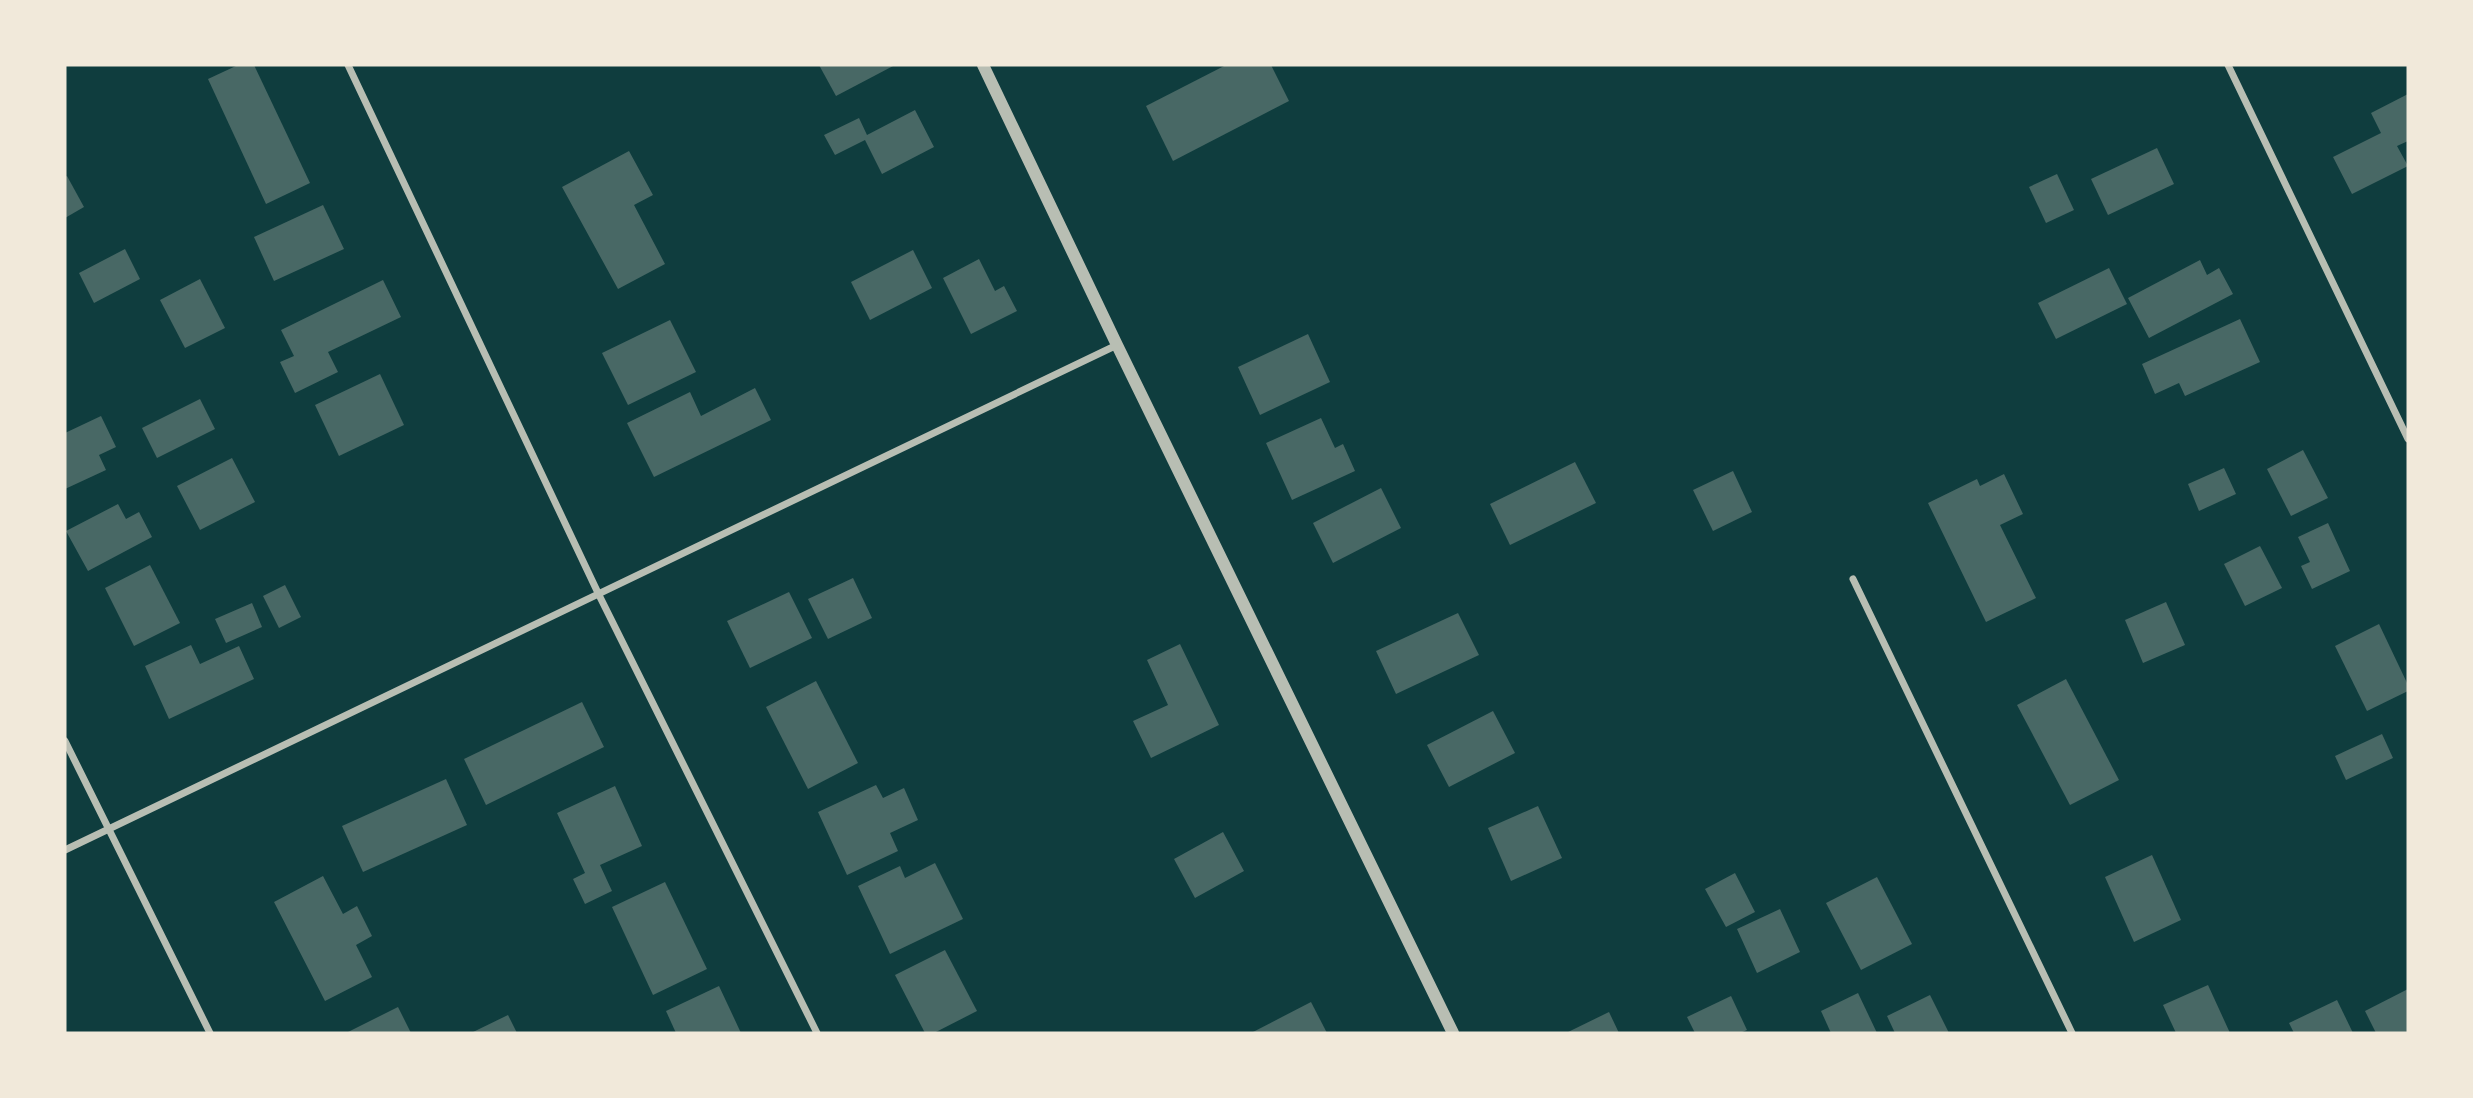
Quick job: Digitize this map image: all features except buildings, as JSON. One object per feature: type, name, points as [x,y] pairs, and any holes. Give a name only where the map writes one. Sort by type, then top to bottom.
[{"type":"street","points":[[348,65],[599,595],[817,1033]]},
{"type":"street","points":[[983,65],[1116,345],[1453,1033]]},
{"type":"street","points":[[2228,65],[2408,439]]},
{"type":"street","points":[[65,850],[1116,345]]},
{"type":"street","points":[[1853,579],[2072,1033]]},
{"type":"street","points":[[65,741],[107,830],[211,1033]]}]
